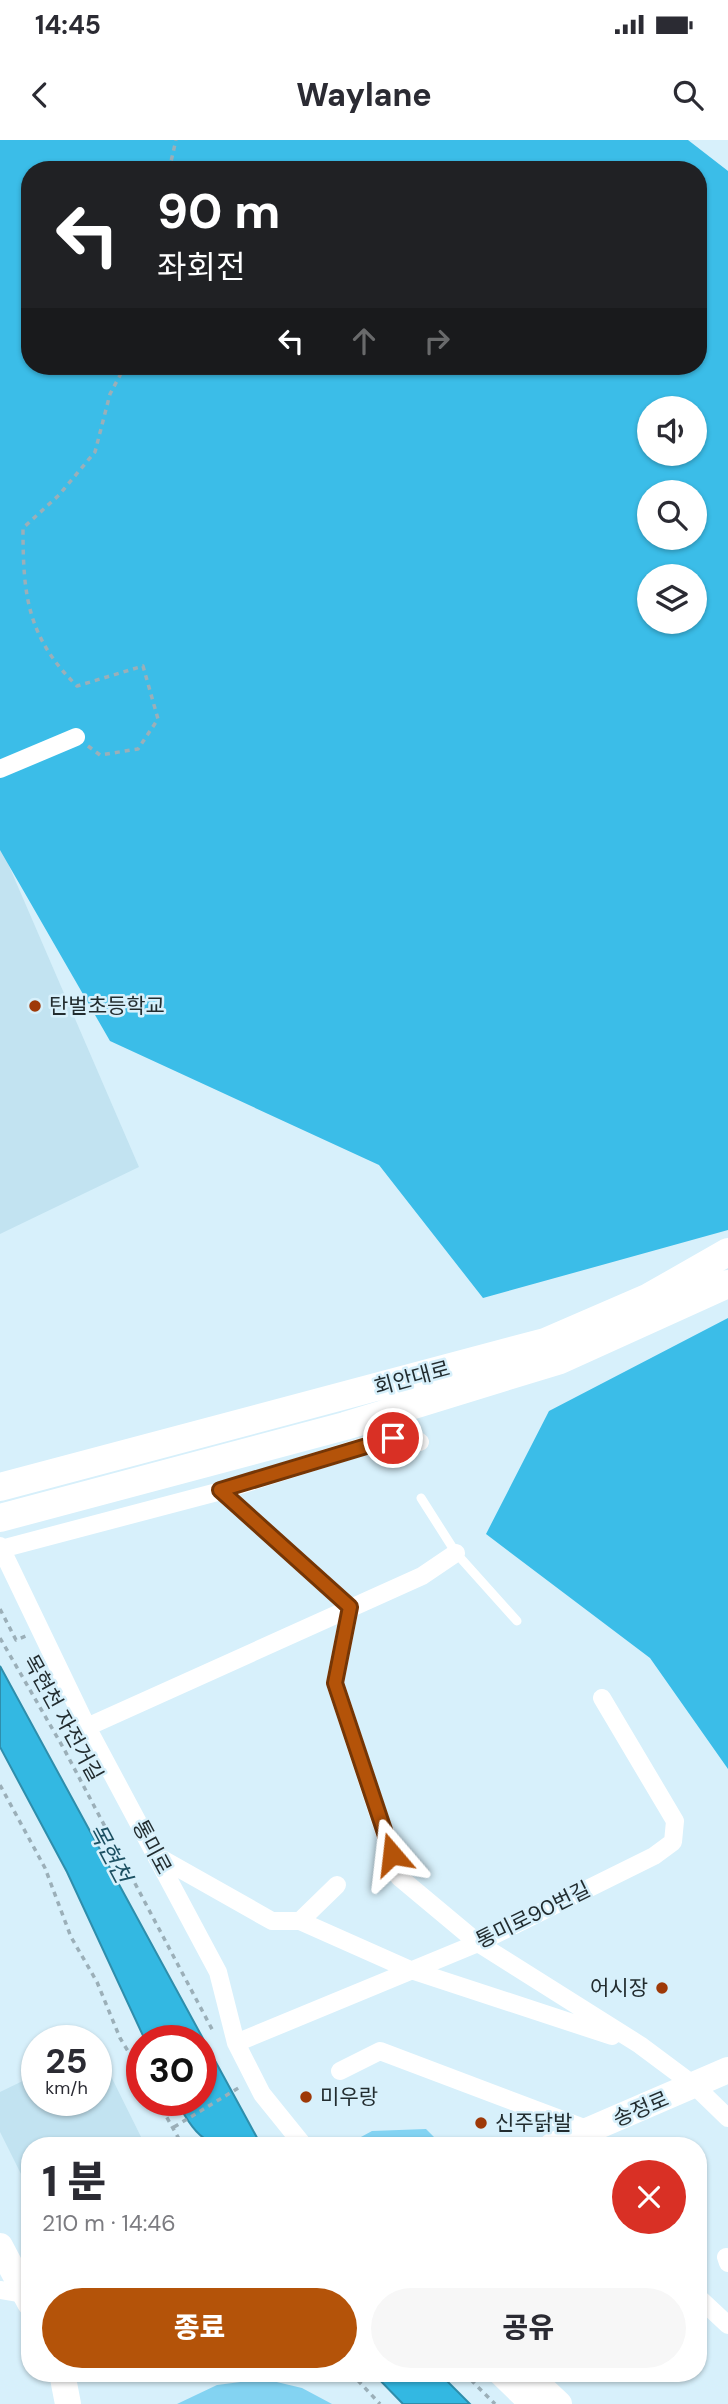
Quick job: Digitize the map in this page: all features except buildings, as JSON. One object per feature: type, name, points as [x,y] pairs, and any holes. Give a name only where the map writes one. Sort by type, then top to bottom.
[{"type":"main road","name":"회안대로","points":[[0,1487],[545,1342],[649,1297],[728,1252]]},
{"type":"main road","name":"회안대로","points":[[0,1518],[345,1426],[560,1360],[728,1284]]},
{"type":"street","points":[[0,769],[76,737]]},
{"type":"street","points":[[0,1548],[220,1490],[377,1442],[409,1435],[421,1443]]},
{"type":"street","points":[[220,1490],[350,1607]]},
{"type":"street","name":"통미로","points":[[0,1548],[87,1727],[218,1972],[228,2044],[262,2094],[297,2137]]},
{"type":"street","points":[[87,1727],[422,1576],[456,1553]]},
{"type":"street","points":[[350,1607],[335,1683],[399,1877],[478,1943],[640,2045],[695,2086],[728,2118]]},
{"type":"street","name":"통미로90번길","points":[[228,2044],[408,1969],[478,1943],[654,1856],[674,1842],[675,1821],[601,1698]]},
{"type":"street","points":[[157,1856],[272,1921],[300,1921],[408,1969],[640,2045]]},
{"type":"street","points":[[300,1921],[337,1885]]},
{"type":"street","points":[[340,2071],[380,2051],[589,2130]]},
{"type":"street","name":"송정로","points":[[573,2137],[728,2070]]},
{"type":"street","points":[[0,2246],[18,2295]]},
{"type":"street","points":[[707,2305],[728,2325]]},
{"type":"street","points":[[64,2382],[68,2404]]},
{"type":"street","points":[[510,2382],[533,2404]]},
{"type":"street","points":[[536,2382],[559,2404]]},
{"type":"lane","points":[[421,1498],[456,1553],[517,1621]]},
{"type":"path","points":[[171,161],[176,140]]},
{"type":"path","points":[[76,737],[100,755],[138,749],[158,719],[143,666],[77,686],[39,638],[23,583],[23,528],[59,495],[95,452],[110,394],[120,375]]},
{"type":"path","points":[[0,1609],[16,1640],[41,1629]]},
{"type":"path","name":"목현천 자전거길","points":[[0,1638],[228,2044]]},
{"type":"path","points":[[0,1785],[45,1868],[71,1937],[97,1982],[126,2048]]},
{"type":"path","points":[[174,2127],[240,2083],[248,2096]]},
{"type":"path","points":[[167,2116],[179,2137]]},
{"type":"path","points":[[359,2382],[380,2404]]},
{"type":"path","points":[[473,2382],[495,2404]]},
{"type":"shaded area","points":[[0,140],[688,140],[728,171],[728,1230],[483,1298],[379,1165],[110,1041],[0,850]]},
{"type":"shaded area","name":"탄벌초등학교","points":[[0,845],[139,1167],[0,1234]]},
{"type":"shaded area","points":[[728,1318],[728,1769],[650,1658],[486,1534],[549,1411]]},
{"type":"shaded area","points":[[0,1666],[196,2025],[138,2025],[67,1872],[0,1747]]},
{"type":"shaded area","points":[[217,2064],[257,2137],[203,2137],[185,2116],[217,2116]]},
{"type":"shaded area","points":[[112,2078],[126,2107],[126,2116],[131,2116],[141,2137],[21,2137],[21,2174],[0,2132],[0,2092],[21,2082],[21,2116],[112,2116]]},
{"type":"shaded area","points":[[426,2129],[434,2137],[361,2137],[372,2131]]},
{"type":"shaded area","points":[[277,2382],[302,2388],[332,2404],[177,2404],[217,2385]]},
{"type":"shaded area","points":[[382,2382],[448,2382],[470,2404],[403,2404]]},
{"type":"place","name":"탄벌초등학교","points":[[35,1006]]},
{"type":"place","name":"어시장","points":[[662,1988]]},
{"type":"place","name":"미우랑","points":[[306,2097]]},
{"type":"place","name":"신주닭발","points":[[481,2123]]},
{"type":"route","points":[[392,1854],[335,1683],[350,1607],[220,1490],[393,1438]]},
{"type":"water label","name":"목현천","points":[[110,1853]]}]
